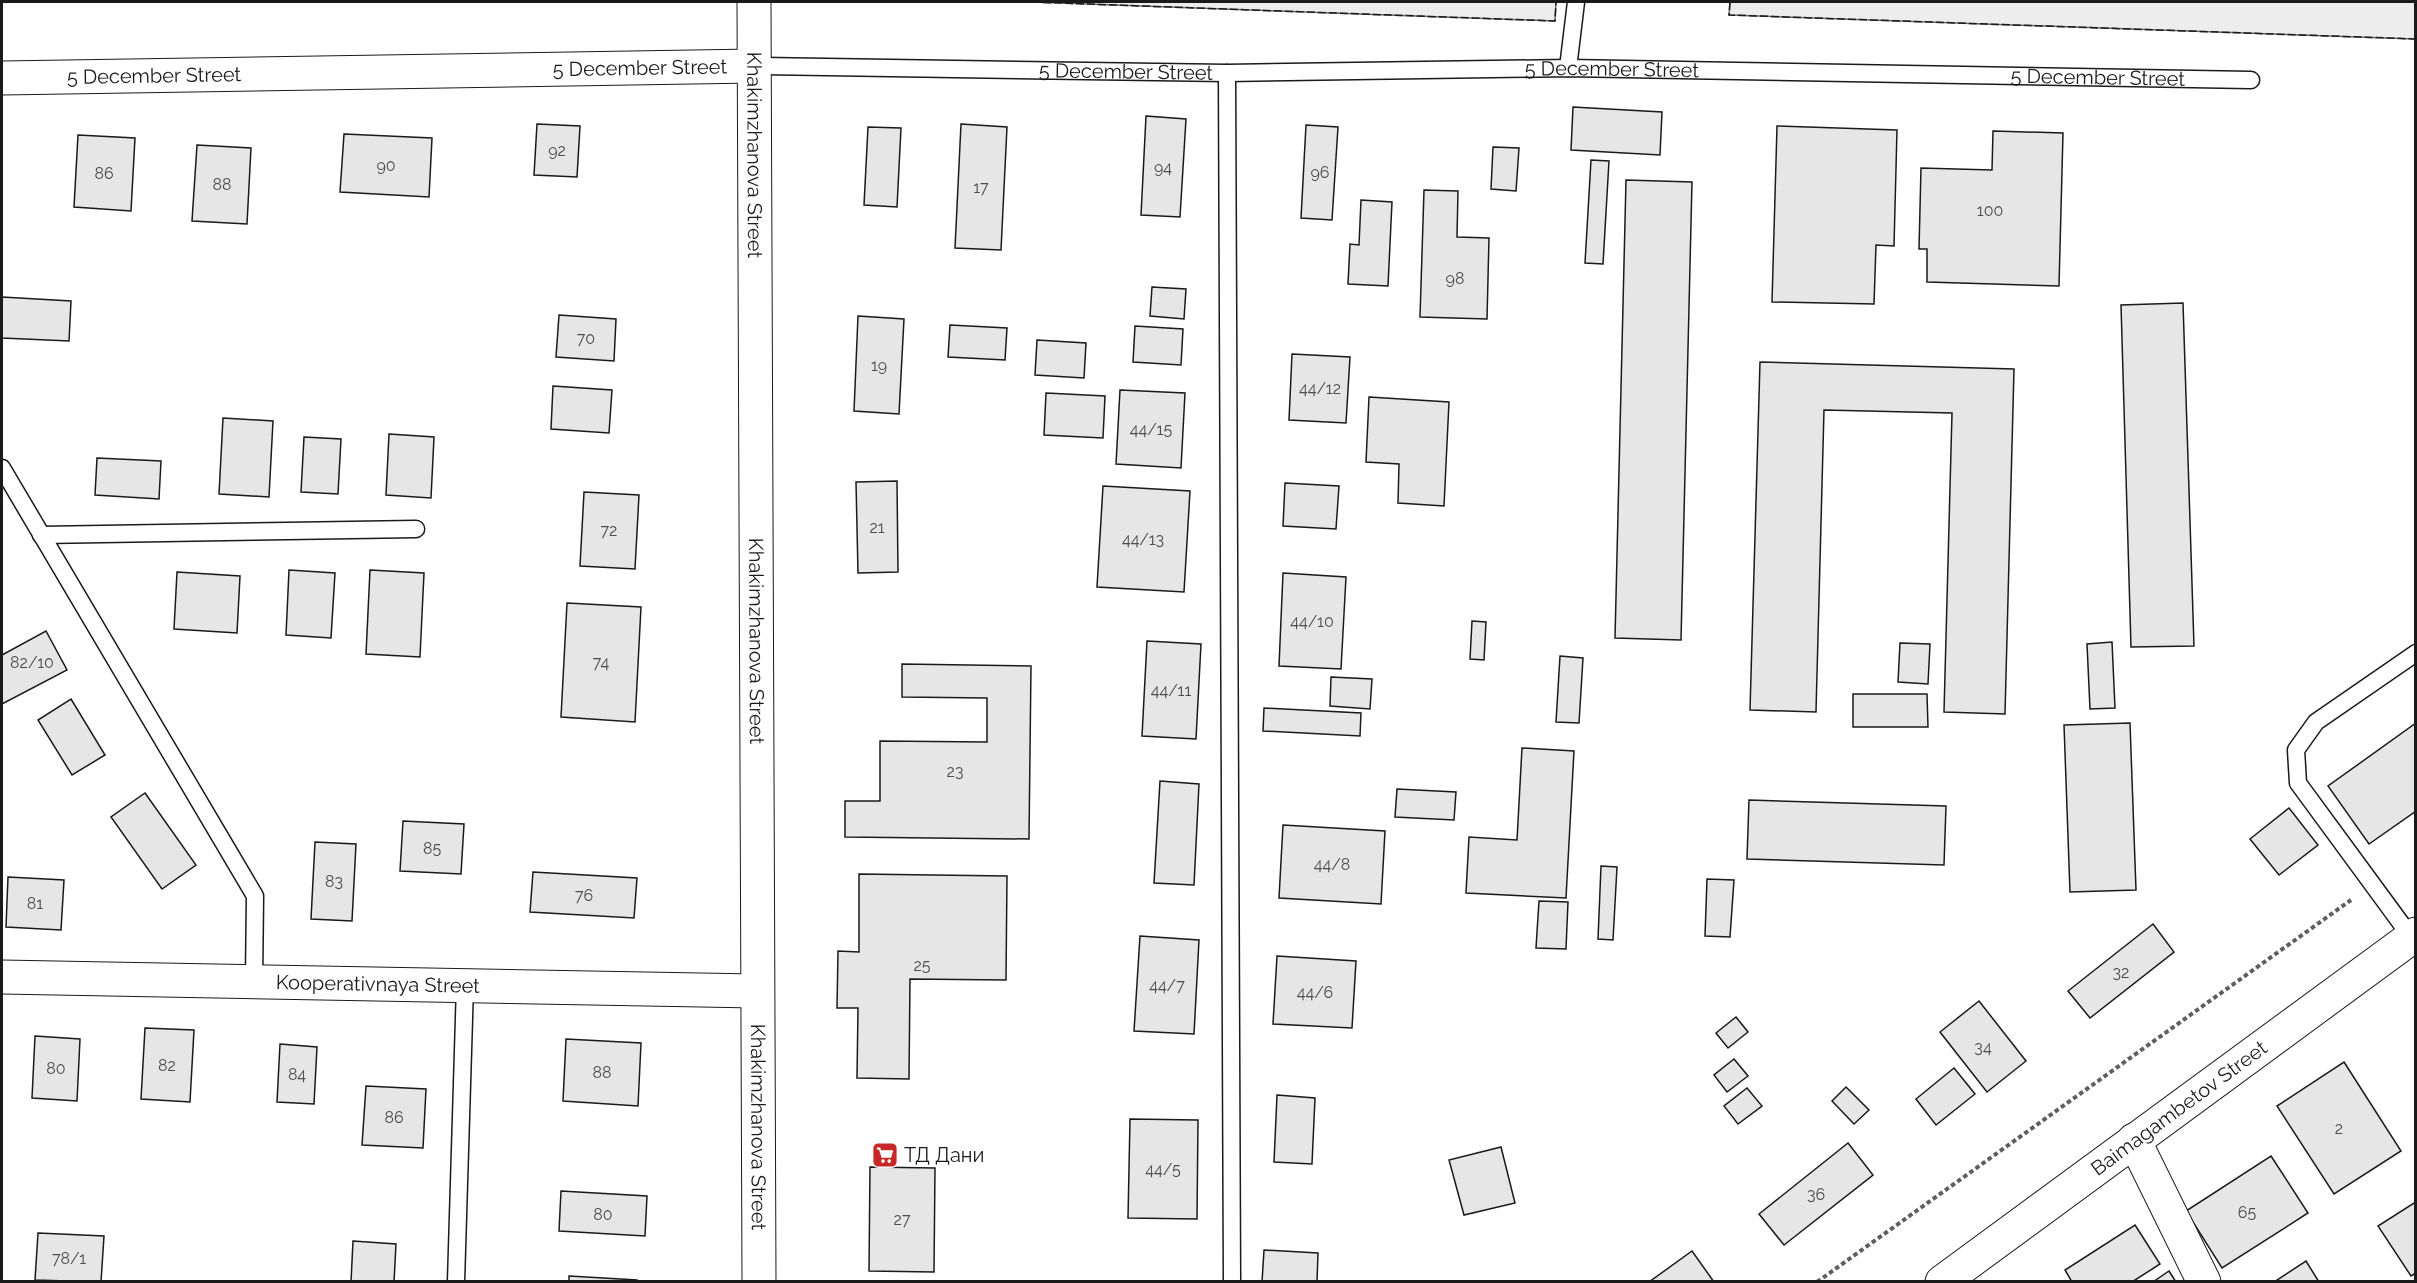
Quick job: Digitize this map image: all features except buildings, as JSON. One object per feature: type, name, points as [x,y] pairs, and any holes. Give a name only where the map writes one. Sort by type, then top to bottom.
[{"type":"street","name":"Khakimzhanova Street","points":[[754,2],[756,991],[759,1281]]},
{"type":"street","name":"5 December Street","points":[[2,78],[754,66]]},
{"type":"street","name":"Baimagambetov Street","points":[[1942,1281],[2414,936]]},
{"type":"street","name":"Kooperativnaya Street","points":[[2,976],[756,991]]},
{"type":"street","points":[[2134,1140],[2204,1281]]},
{"type":"lane","points":[[1568,68],[1576,2]]},
{"type":"lane","name":"5 December Street","points":[[754,66],[1227,73],[1568,68],[2251,80]]},
{"type":"lane","points":[[1227,73],[1232,1281]]},
{"type":"lane","points":[[2,468],[255,896],[254,981]]},
{"type":"lane","points":[[41,535],[416,529]]},
{"type":"lane","points":[[2414,936],[2373,885],[2298,783],[2296,750],[2316,722],[2415,653]]},
{"type":"lane","points":[[456,1281],[465,985]]},
{"type":"path","points":[[1817,1281],[2373,885]]},
{"type":"shaded area","points":[[1032,2],[1556,2],[1555,21]]},
{"type":"shaded area","points":[[1730,2],[2415,2],[2415,39],[1729,15]]},
{"type":"fence","points":[[1032,2],[1555,21],[1556,2]]},
{"type":"fence","points":[[1730,2],[1729,15],[2416,39]]},
{"type":"place","name":"ТД Дани","points":[[885,1155]]}]
